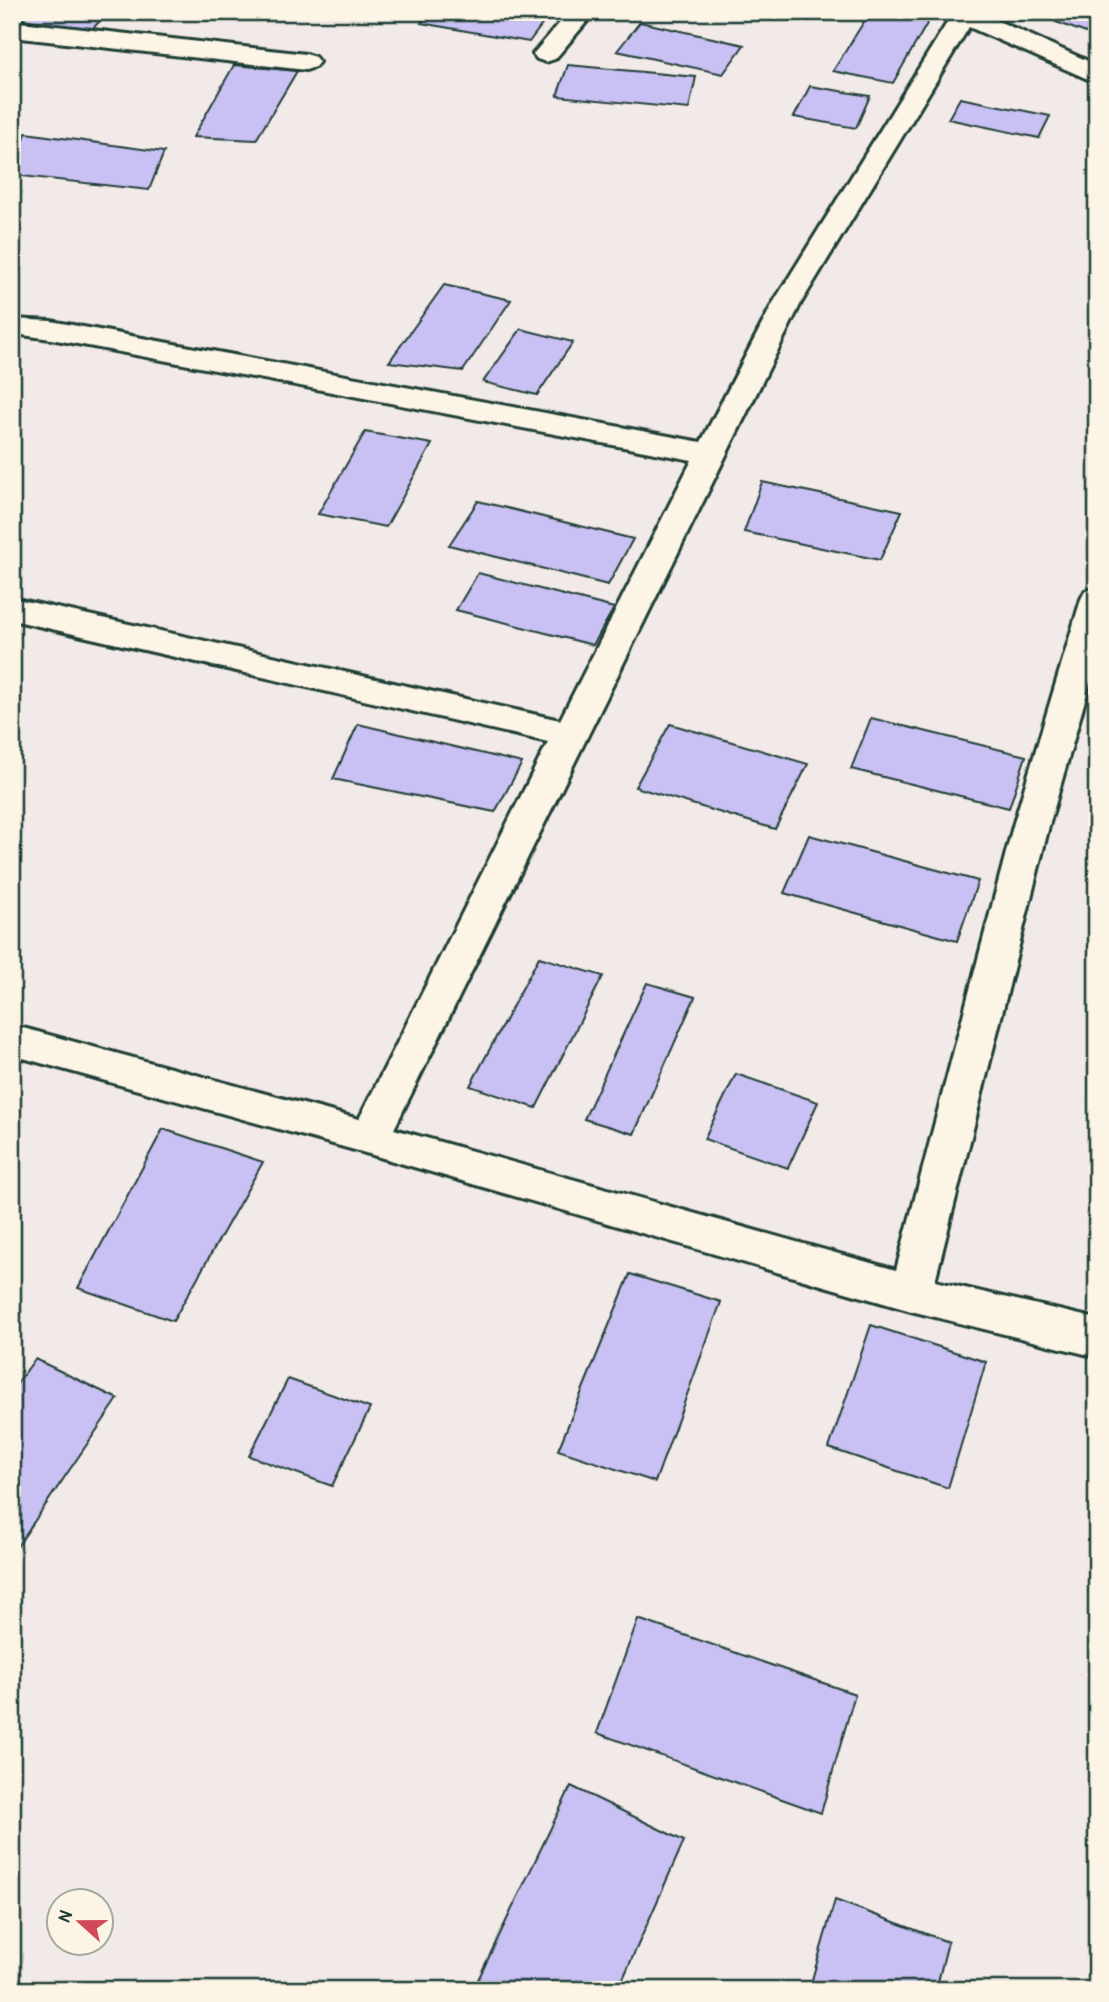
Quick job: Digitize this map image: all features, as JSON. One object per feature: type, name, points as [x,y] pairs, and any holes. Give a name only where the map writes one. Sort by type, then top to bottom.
[{"type":"street","points":[[546,54],[583,12]]},
{"type":"street","points":[[369,1138],[787,303],[963,13],[1097,75]]},
{"type":"street","points":[[12,29],[306,62]]},
{"type":"street","points":[[12,329],[19,326],[51,330],[710,454]]},
{"type":"street","points":[[911,1293],[1031,827],[1097,599]]},
{"type":"street","points":[[12,609],[569,734]]},
{"type":"street","points":[[12,1040],[369,1138],[911,1293],[1097,1338]]},
{"type":"building","points":[[12,12],[109,12],[90,31],[12,17]]},
{"type":"building","points":[[428,12],[550,14],[529,42],[421,23]]},
{"type":"building","points":[[870,12],[928,22],[893,83],[833,71]]},
{"type":"building","points":[[1073,12],[1097,12],[1097,37],[1056,22]]},
{"type":"building","points":[[640,22],[744,45],[723,74],[617,51]]},
{"type":"building","points":[[234,65],[297,71],[256,140],[193,137]]},
{"type":"building","points":[[568,65],[696,77],[689,109],[557,96]]},
{"type":"building","points":[[810,86],[870,96],[856,128],[794,117]]},
{"type":"building","points":[[960,98],[1050,116],[1039,138],[948,119]]},
{"type":"building","points":[[26,133],[164,152],[149,190],[12,175]]},
{"type":"building","points":[[444,285],[511,300],[463,371],[389,362]]},
{"type":"building","points":[[521,329],[573,342],[537,395],[483,382]]},
{"type":"building","points":[[365,432],[432,444],[386,527],[318,514]]},
{"type":"building","points":[[762,482],[902,511],[880,560],[744,532]]},
{"type":"building","points":[[478,501],[633,539],[608,585],[449,545]]},
{"type":"building","points":[[478,573],[614,608],[593,645],[456,610]]},
{"type":"building","points":[[871,718],[1026,756],[1009,808],[851,769]]},
{"type":"building","points":[[358,724],[522,763],[495,812],[333,779]]},
{"type":"building","points":[[670,724],[808,764],[775,829],[635,787]]},
{"type":"building","points":[[809,835],[978,881],[957,941],[784,893]]},
{"type":"building","points":[[539,957],[603,976],[536,1108],[470,1086]]},
{"type":"building","points":[[647,983],[695,997],[634,1134],[584,1119]]},
{"type":"building","points":[[736,1074],[818,1102],[788,1168],[704,1139]]},
{"type":"building","points":[[163,1129],[263,1162],[173,1321],[78,1288]]},
{"type":"building","points":[[630,1274],[721,1302],[655,1482],[558,1450]]},
{"type":"building","points":[[871,1325],[986,1362],[948,1488],[829,1448]]},
{"type":"building","points":[[35,1359],[118,1399],[12,1554],[12,1390]]},
{"type":"building","points":[[288,1379],[370,1408],[332,1486],[249,1456]]},
{"type":"building","points":[[638,1619],[855,1694],[821,1813],[597,1733]]},
{"type":"building","points":[[571,1786],[684,1841],[618,1990],[473,1990]]},
{"type":"building","points":[[835,1900],[948,1942],[936,1990],[809,1990]]}]
